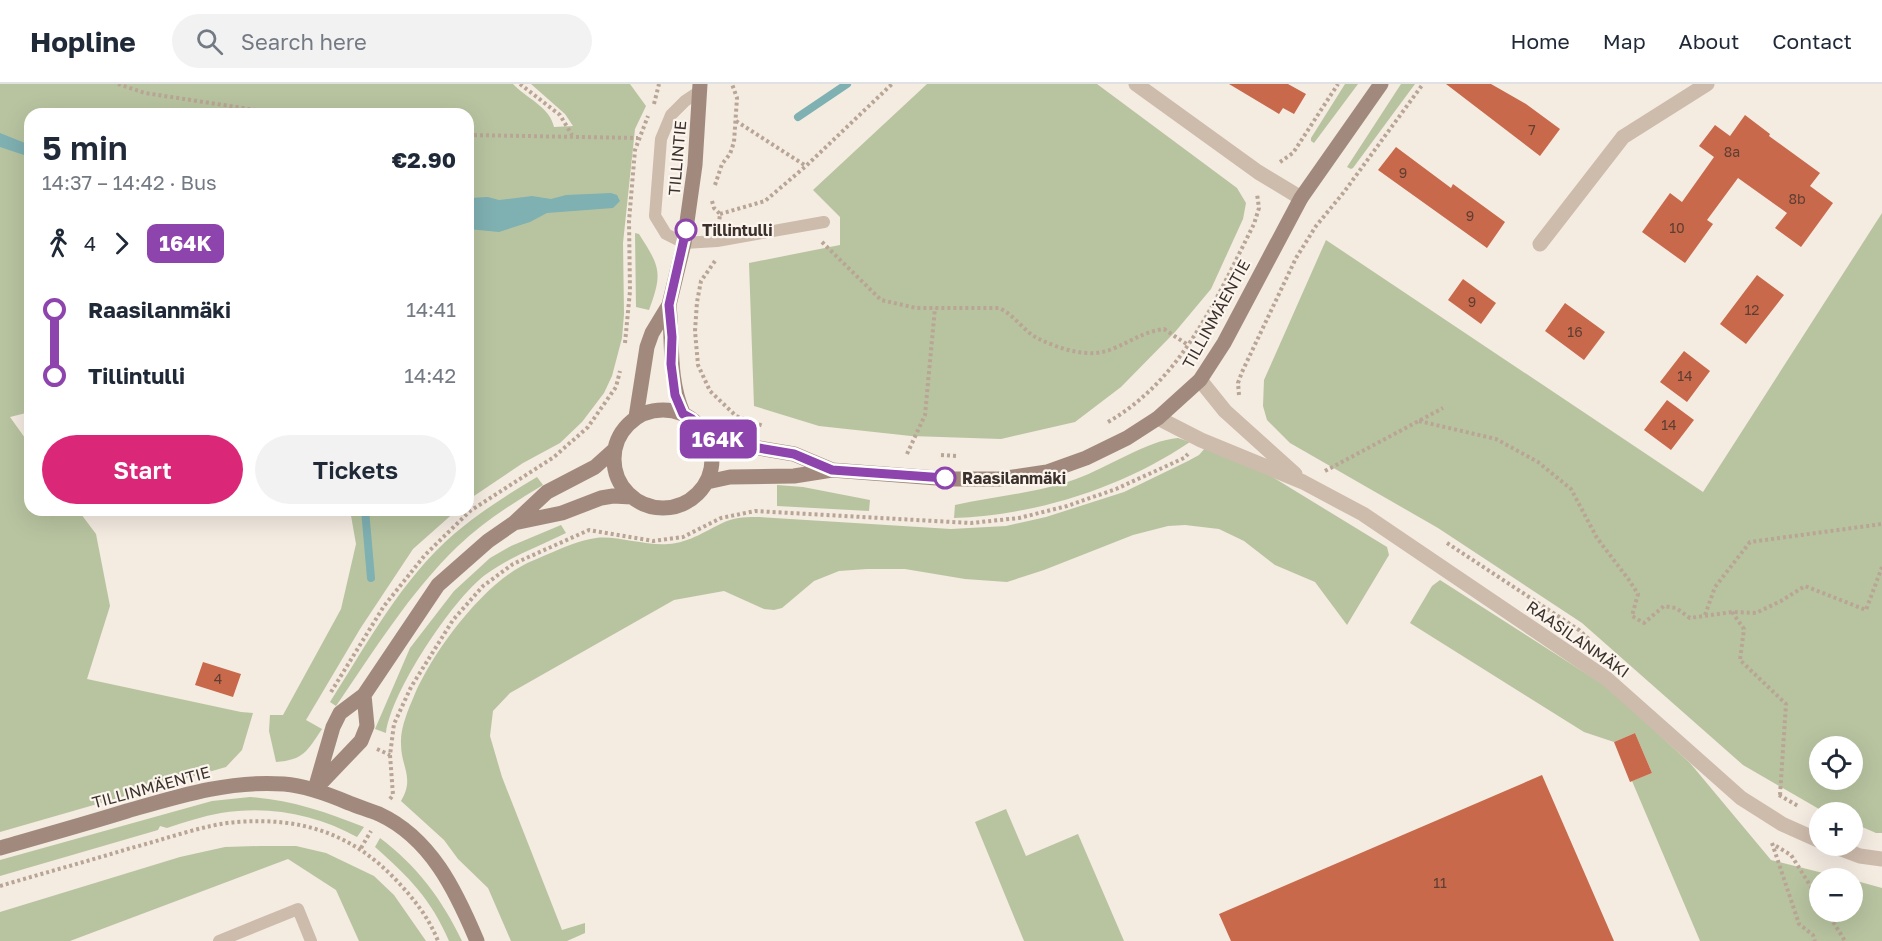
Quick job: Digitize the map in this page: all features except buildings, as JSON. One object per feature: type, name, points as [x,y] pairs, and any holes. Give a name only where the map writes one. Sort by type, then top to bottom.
[{"type":"street","points":[[1136,84],[1267,178],[1301,198]]},
{"type":"street","name":"TILLINMÄENTIE","points":[[707,482],[730,477],[794,476],[832,470],[960,479],[999,479],[1047,472],[1086,458],[1128,438],[1158,418],[1200,380],[1224,343],[1301,198],[1380,84]]},
{"type":"street","points":[[1540,244],[1623,137],[1707,84]]},
{"type":"street","name":"TILLINTIE","points":[[636,417],[647,347],[652,333],[669,305],[684,243],[693,184],[700,88]]},
{"type":"street","name":"TILLINTIE","points":[[669,305],[672,337],[671,364],[675,395],[683,414]]},
{"type":"street","name":"RAASILANMÄKI","points":[[1200,380],[1225,411],[1304,482]]},
{"type":"street","points":[[659,410],[671,410],[683,414],[692,419],[707,435],[711,446],[713,458],[707,482],[690,500],[667,508],[643,504],[632,497],[616,476],[615,449],[623,431],[636,417],[659,410]]},
{"type":"street","name":"RAASILANMÄKI","points":[[1158,418],[1201,440],[1304,482],[1363,514],[1607,679],[1741,798],[1782,824],[1809,836]]},
{"type":"street","name":"TILLINMÄENTIE","points":[[707,435],[735,444],[794,454],[832,470]]},
{"type":"street","points":[[315,789],[333,727],[340,713],[364,695],[438,585],[488,540],[514,524],[547,492],[596,467],[615,449]]},
{"type":"street","points":[[514,524],[562,513],[601,498],[632,497]]},
{"type":"street","points":[[315,789],[361,741],[367,726],[364,695]]},
{"type":"street","name":"TILLINMÄENTIE","points":[[0,848],[219,787],[285,784],[315,789],[381,815],[411,835],[430,854],[448,879],[477,941]]},
{"type":"street","points":[[1860,856],[1882,859]]},
{"type":"lane","points":[[700,88],[671,115],[661,139],[655,216],[666,234],[684,243],[717,241],[824,222]]},
{"type":"lane","points":[[219,941],[298,909],[312,941]]},
{"type":"path","points":[[118,84],[146,93],[243,108]]},
{"type":"path","points":[[520,84],[560,115],[572,136]]},
{"type":"path","points":[[713,189],[722,164],[730,154],[734,142],[737,98],[732,84]]},
{"type":"path","points":[[712,199],[714,208],[720,214],[765,201],[806,166],[892,84]]},
{"type":"path","points":[[1102,425],[1120,415],[1150,390],[1206,320],[1254,224],[1259,208],[1257,192],[1275,166],[1293,153],[1338,84]]},
{"type":"path","points":[[1243,403],[1239,395],[1238,383],[1242,372],[1296,258],[1316,226],[1344,192],[1422,84]]},
{"type":"path","points":[[736,121],[806,166]]},
{"type":"path","points":[[474,135],[638,138],[628,221],[630,291],[624,352]]},
{"type":"path","points":[[806,225],[882,300],[916,308],[999,308],[1010,313],[1036,338],[1071,351],[1110,350],[1140,335],[1164,329],[1188,345]]},
{"type":"path","points":[[715,261],[701,281],[697,302],[695,331],[698,365],[710,391],[736,416],[770,428]]},
{"type":"path","points":[[918,454],[907,454],[925,415],[934,308]]},
{"type":"path","points":[[1324,472],[1443,408]]},
{"type":"path","points":[[1419,421],[1496,439],[1538,462],[1571,489],[1597,538],[1638,594],[1632,616],[1644,623],[1664,606],[1676,608],[1690,618],[1732,612],[1756,613],[1805,586],[1866,610],[1882,567]]},
{"type":"path","points":[[939,455],[961,456]]},
{"type":"path","points":[[361,848],[393,795],[390,755],[394,724],[411,687],[453,620],[483,586],[513,564],[589,530],[653,540],[683,537],[721,518],[755,511],[971,523],[1019,518],[1067,506],[1116,489],[1184,458]]},
{"type":"path","points":[[1315,466],[1334,477]]},
{"type":"path","points":[[1705,615],[1715,587],[1750,542],[1882,524]]},
{"type":"path","points":[[1444,541],[1579,630],[1596,645]]},
{"type":"path","points":[[1732,612],[1744,629],[1740,660],[1786,704],[1780,795]]},
{"type":"path","points":[[1770,789],[1806,811]]},
{"type":"path","points":[[0,886],[186,833],[236,822],[280,822],[318,829],[361,848],[387,870],[415,901],[438,941]]},
{"type":"path","points":[[1782,824],[1772,843],[1799,924],[1813,935],[1815,941]]},
{"type":"path","points":[[1772,843],[1791,855],[1809,884]]},
{"type":"path","points":[[1833,922],[1845,941]]},
{"type":"green space","points":[[0,84],[513,84],[543,108],[554,127],[573,126],[565,114],[531,84],[630,84],[646,106],[635,129],[623,243],[622,338],[612,376],[604,393],[582,422],[560,443],[523,463],[474,496],[474,108],[24,108],[24,414],[10,417],[24,437],[24,516],[82,516],[96,534],[110,606],[87,679],[253,713],[242,750],[226,767],[0,832]]},
{"type":"green space","points":[[927,84],[1097,84],[1237,188],[1246,203],[1243,219],[1211,289],[1175,332],[1121,387],[1075,422],[1001,439],[911,436],[819,426],[754,406],[749,263],[840,245],[840,217],[813,190]]},
{"type":"green space","points":[[1345,84],[1358,84],[1314,143],[1311,138]]},
{"type":"green space","points":[[1401,84],[1415,84],[1353,168],[1347,167]]},
{"type":"green space","points":[[1882,213],[1882,833],[1863,827],[1863,802],[1809,803],[1743,765],[1582,623],[1438,528],[1290,443],[1267,420],[1263,406],[1264,380],[1326,240],[1703,492]]},
{"type":"green space","points":[[635,233],[639,234],[646,245],[657,270],[658,278],[649,310],[636,307]]},
{"type":"green space","points":[[1178,438],[1190,442],[1136,473],[1077,496],[1016,511],[954,518],[955,505],[1062,484],[1154,444]]},
{"type":"green space","points":[[1206,447],[1261,470],[1387,547],[1389,555],[1347,625],[1315,582],[1275,565],[1244,541],[1219,529],[1185,525],[1168,526],[1133,535],[1007,582],[965,579],[905,569],[867,569],[839,571],[814,581],[782,608],[774,610],[764,609],[724,591],[674,600],[510,693],[493,711],[490,736],[502,777],[562,930],[585,923],[585,933],[567,941],[511,941],[488,888],[458,859],[444,840],[401,801],[407,786],[402,752],[402,732],[409,707],[422,679],[445,642],[473,607],[504,577],[532,561],[585,540],[604,537],[659,544],[676,543],[727,521],[743,518],[759,517],[951,529],[1006,526],[1046,517],[1124,492],[1199,455]]},
{"type":"green space","points":[[537,477],[543,485],[488,521],[458,546],[441,564],[393,623],[336,706],[330,702],[401,592],[435,552],[474,518]]},
{"type":"green space","points":[[777,485],[803,487],[870,500],[869,511],[777,506]]},
{"type":"green space","points":[[351,516],[450,516],[413,549],[360,629],[306,720],[322,729],[304,753],[293,759],[276,762],[269,731],[270,715],[283,715],[341,609],[356,544]]},
{"type":"green space","points":[[561,525],[566,533],[505,562],[471,587],[440,625],[411,672],[390,715],[386,733],[375,729],[410,648],[454,591],[490,558],[511,546]]},
{"type":"green space","points":[[1440,580],[1607,687],[1690,763],[1771,860],[1809,870],[1809,922],[1863,922],[1863,883],[1882,888],[1882,941],[1700,941],[1632,781],[1652,773],[1635,733],[1614,742],[1584,732],[1410,623],[1432,586]]},
{"type":"green space","points":[[250,797],[308,808],[364,827],[357,837],[325,822],[291,813],[256,810],[221,813],[167,828],[160,826],[158,830],[0,876],[0,860],[212,801]]},
{"type":"green space","points":[[1006,809],[1026,856],[1078,834],[1124,941],[1024,941],[975,822]]},
{"type":"green space","points":[[380,838],[406,860],[427,884],[446,911],[462,941],[449,941],[427,901],[398,868],[375,847]]},
{"type":"green space","points":[[296,846],[326,853],[374,876],[394,895],[426,941],[359,941],[336,890],[288,859],[70,941],[0,941],[0,912],[180,857],[225,847]]},
{"type":"water","points":[[0,133],[24,143],[24,155],[0,147]]},
{"type":"water","points":[[611,193],[617,195],[620,201],[613,208],[547,213],[530,222],[499,232],[474,230],[474,198],[488,197],[499,200],[532,196],[551,199],[566,195]]},
{"type":"waterway","points":[[798,117],[847,84]]},
{"type":"waterway","points":[[366,516],[371,578]]},
{"type":"bus line","name":"164K","points":[[686,230],[669,305],[672,337],[671,364],[675,395],[683,414],[700,426],[707,435],[735,444],[794,454],[832,470],[945,478]]},
{"type":"place","name":"Tillintulli","points":[[686,230]]},
{"type":"place","name":"Raasilanmäki","points":[[945,478]]}]
